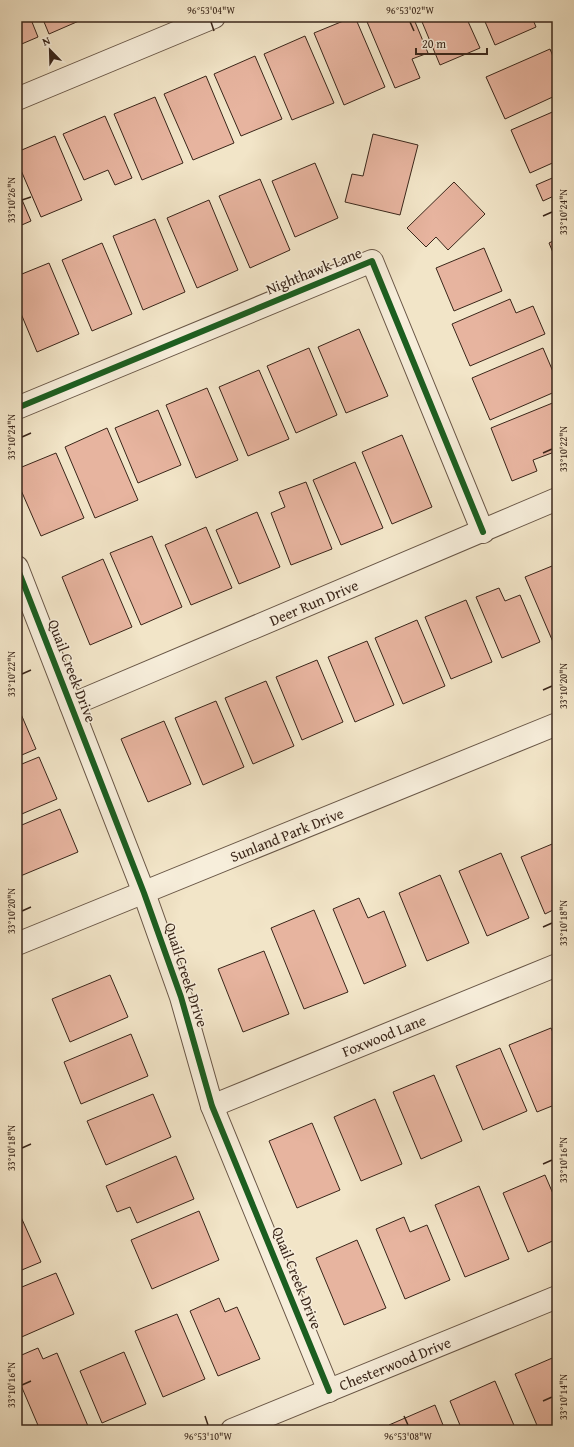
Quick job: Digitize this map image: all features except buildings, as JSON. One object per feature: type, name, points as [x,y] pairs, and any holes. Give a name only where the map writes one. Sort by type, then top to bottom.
[{"type":"street","points":[[17,99],[202,19]]},
{"type":"street","name":"Nighthawk Lane","points":[[17,408],[372,261],[483,532]]},
{"type":"street","name":"Deer Run Drive","points":[[71,705],[483,532],[557,499]]},
{"type":"street","name":"Quail Creek Drive","points":[[17,567],[144,893],[181,997],[212,1106],[329,1391]]},
{"type":"street","name":"Sunland Park Drive","points":[[17,944],[557,724]]},
{"type":"street","name":"Foxwood Lane","points":[[212,1106],[557,965]]},
{"type":"street","name":"Chesterwood Drive","points":[[232,1430],[557,1297]]},
{"type":"cycle path","points":[[17,408],[372,261],[483,532]]},
{"type":"cycle path","points":[[17,567],[144,893],[181,997],[212,1106],[329,1391]]}]
